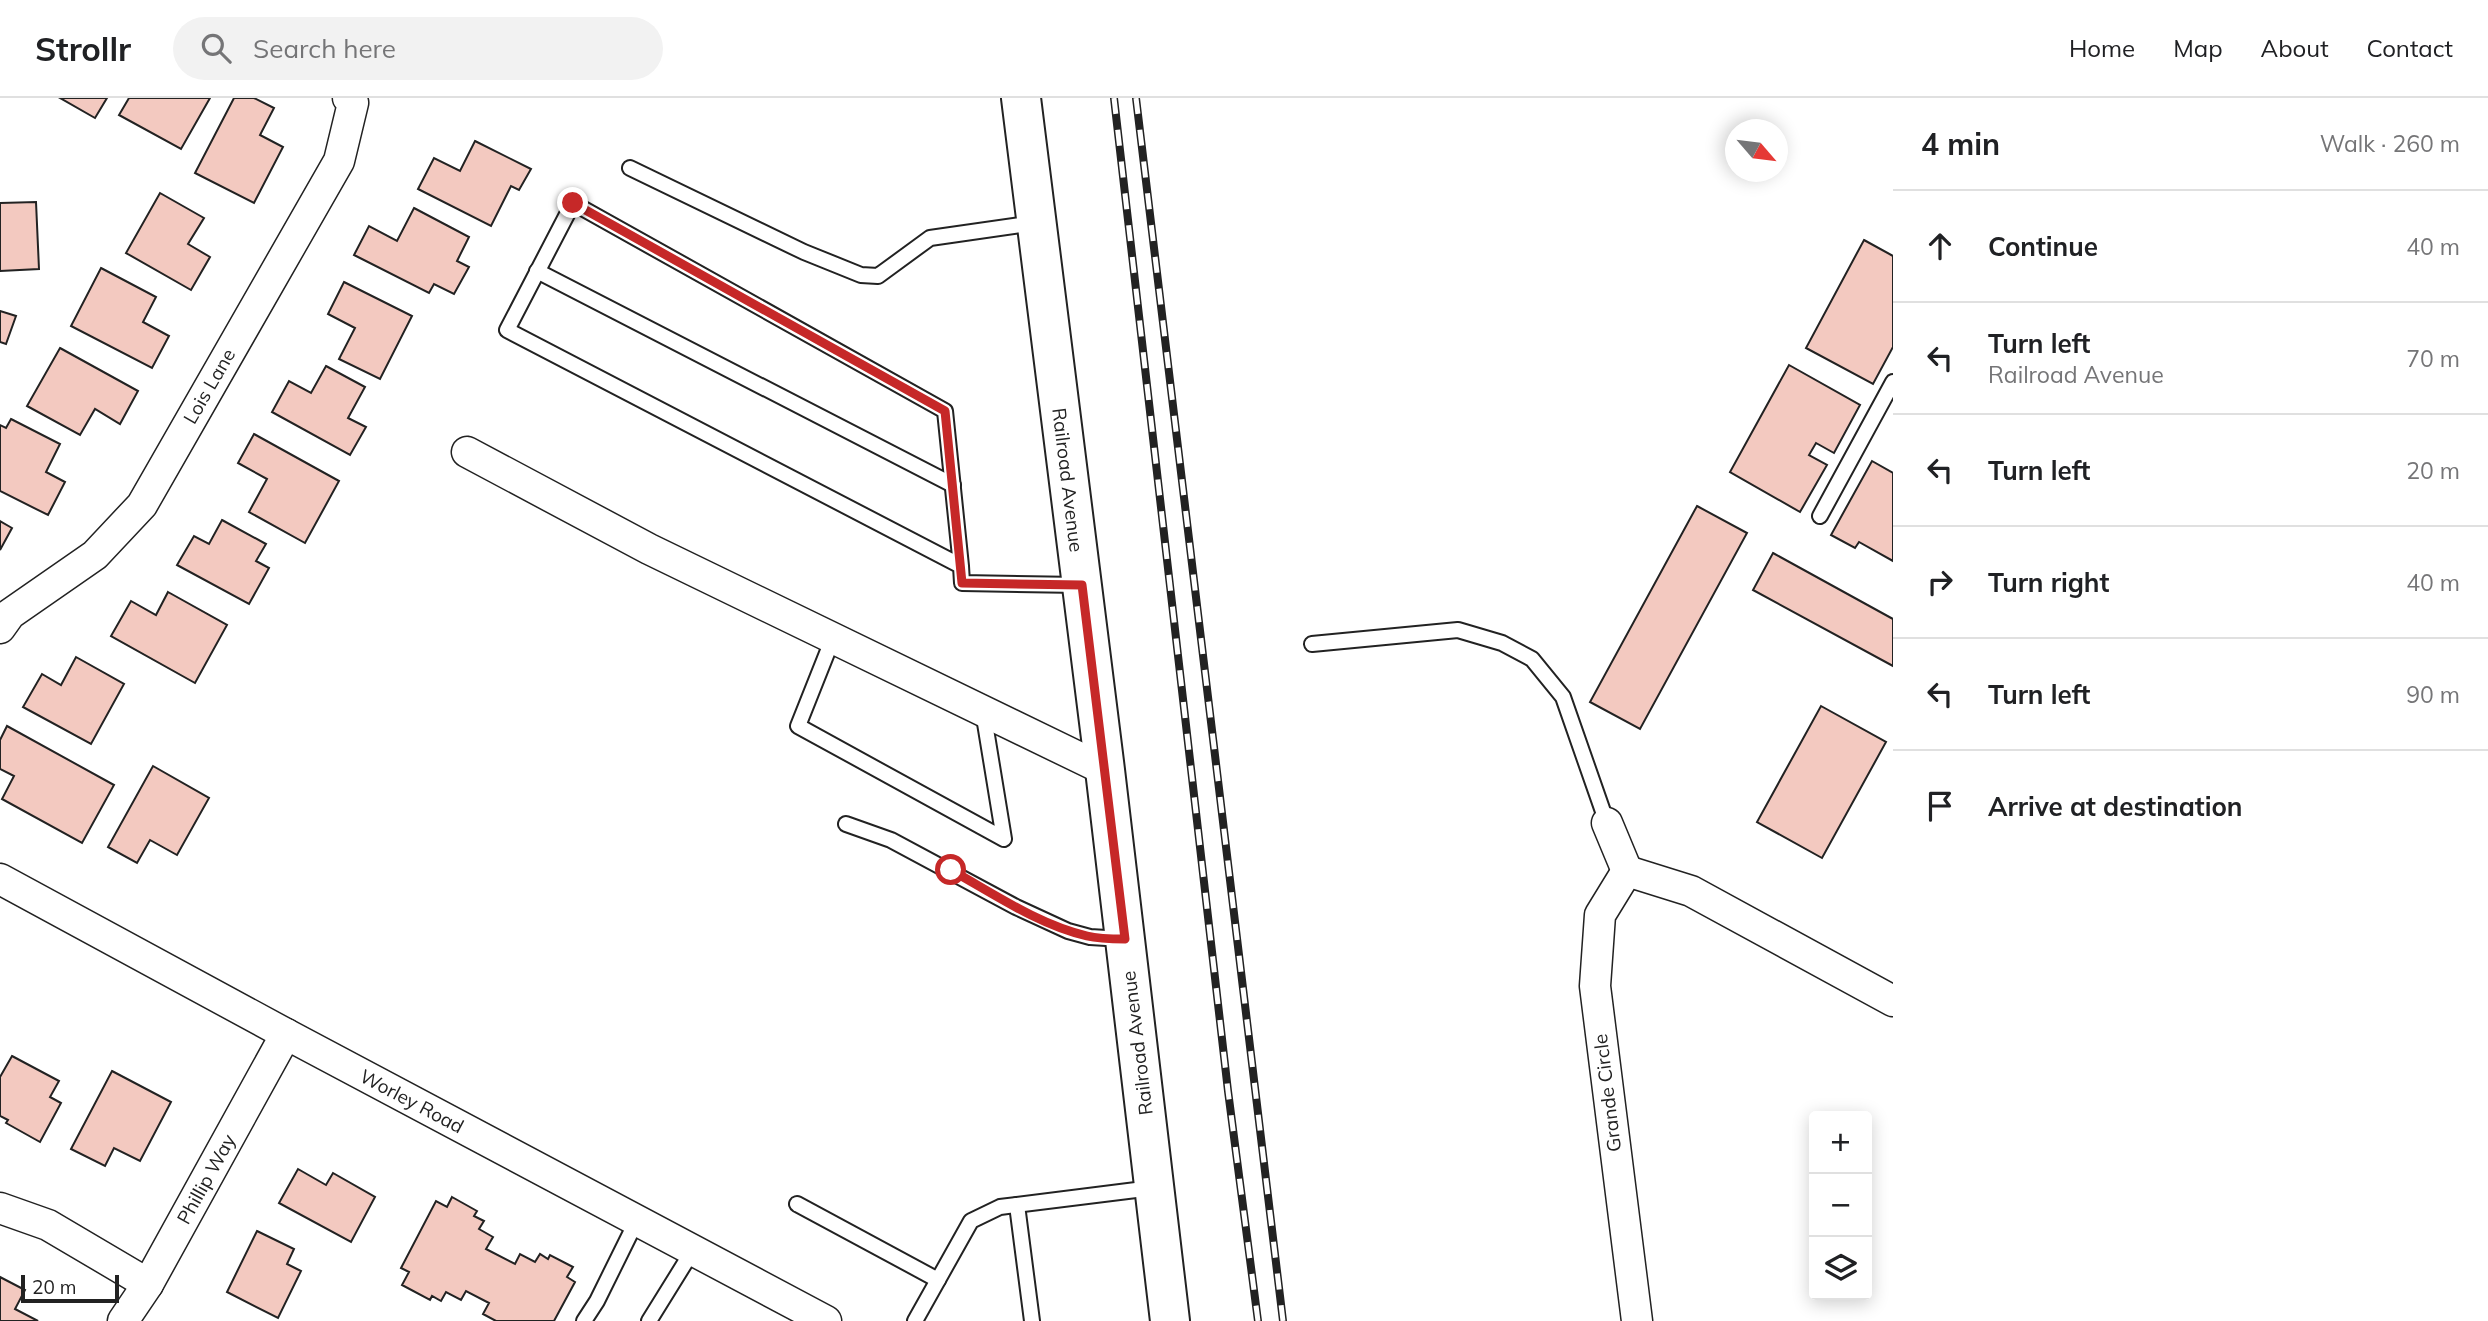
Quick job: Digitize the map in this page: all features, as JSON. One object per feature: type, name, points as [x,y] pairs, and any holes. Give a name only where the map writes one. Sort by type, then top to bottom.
[{"type":"main road","name":"Railroad Avenue","points":[[1021,98],[1170,1321]]},
{"type":"street","name":"Lois Lane","points":[[0,628],[10,614],[95,555],[142,505],[339,161],[353,103],[348,98]]},
{"type":"street","points":[[467,452],[649,549],[1105,771]]},
{"type":"street","points":[[1607,823],[1627,871],[1691,891],[1893,1001]]},
{"type":"street","name":"Grande Circle","points":[[1627,871],[1600,915],[1595,986],[1637,1321]]},
{"type":"street","name":"Worley Road","points":[[0,879],[826,1321]]},
{"type":"street","name":"Phillip Way","points":[[123,1321],[148,1284],[286,1034]]},
{"type":"street","points":[[0,1208],[48,1225],[148,1284]]},
{"type":"lane","points":[[630,168],[804,252],[861,275],[878,276],[930,238],[1036,223]]},
{"type":"lane","points":[[961,566],[507,330],[573,203],[945,411],[953,485],[961,566],[962,583],[1082,585]]},
{"type":"lane","points":[[537,271],[953,485]]},
{"type":"lane","points":[[1820,516],[1893,382]]},
{"type":"lane","points":[[1312,644],[1458,630],[1502,643],[1532,659],[1563,697],[1607,823]]},
{"type":"lane","points":[[833,638],[798,726],[1004,839],[983,711]]},
{"type":"lane","points":[[846,824],[891,840],[1068,931],[1090,937],[1125,939]]},
{"type":"lane","points":[[915,1321],[971,1221],[1000,1207],[1154,1188]]},
{"type":"lane","points":[[797,1204],[938,1280]]},
{"type":"lane","points":[[1017,1205],[1032,1321]]},
{"type":"lane","points":[[584,1321],[597,1301],[637,1220]]},
{"type":"lane","points":[[649,1321],[693,1250]]},
{"type":"building","points":[[60,98],[107,98],[95,118]]},
{"type":"building","points":[[129,98],[210,98],[181,149],[119,115]]},
{"type":"building","points":[[234,98],[254,98],[274,108],[260,135],[283,147],[254,203],[195,173]]},
{"type":"building","points":[[475,141],[531,169],[519,190],[511,186],[491,226],[418,189],[434,158],[460,171]]},
{"type":"building","points":[[160,193],[204,218],[188,244],[210,257],[191,290],[126,253]]},
{"type":"building","points":[[36,202],[39,269],[0,271],[0,203]]},
{"type":"building","points":[[414,208],[469,237],[457,261],[469,267],[454,294],[434,284],[429,293],[354,255],[369,226],[397,241]]},
{"type":"building","points":[[1864,240],[1893,256],[1893,347],[1873,384],[1806,348]]},
{"type":"building","points":[[101,268],[156,297],[143,322],[169,336],[152,368],[71,326]]},
{"type":"building","points":[[344,282],[412,316],[380,379],[339,359],[355,328],[328,314]]},
{"type":"building","points":[[0,311],[16,316],[6,344],[0,342]]},
{"type":"building","points":[[60,348],[138,391],[120,424],[95,409],[80,435],[27,406]]},
{"type":"building","points":[[1789,365],[1860,405],[1834,453],[1816,443],[1809,455],[1827,465],[1800,512],[1730,472]]},
{"type":"building","points":[[326,366],[365,387],[348,418],[366,427],[350,455],[272,412],[289,381],[311,393]]},
{"type":"building","points":[[11,419],[60,444],[46,472],[65,482],[48,515],[0,491],[0,425],[6,428]]},
{"type":"building","points":[[254,434],[339,481],[305,543],[249,512],[267,479],[238,463]]},
{"type":"building","points":[[1872,461],[1893,473],[1893,561],[1859,542],[1855,548],[1831,535]]},
{"type":"building","points":[[1697,506],[1747,533],[1640,729],[1590,702]]},
{"type":"building","points":[[222,520],[266,544],[256,561],[269,568],[249,604],[177,565],[194,536],[209,544]]},
{"type":"building","points":[[0,521],[12,528],[0,550]]},
{"type":"building","points":[[1773,553],[1893,619],[1893,666],[1753,590]]},
{"type":"building","points":[[168,592],[227,625],[195,683],[111,636],[131,601],[156,615]]},
{"type":"building","points":[[76,657],[124,684],[91,744],[23,707],[42,674],[61,685]]},
{"type":"building","points":[[1821,706],[1886,742],[1822,858],[1757,822]]},
{"type":"building","points":[[7,726],[114,785],[82,843],[2,799],[14,776],[0,769],[0,740]]},
{"type":"building","points":[[153,766],[209,798],[177,855],[150,840],[137,863],[108,847]]},
{"type":"building","points":[[12,1056],[59,1081],[50,1097],[61,1103],[40,1142],[6,1123],[8,1120],[0,1116],[0,1077]]},
{"type":"building","points":[[112,1071],[171,1102],[140,1161],[114,1148],[105,1166],[71,1149]]},
{"type":"building","points":[[298,1169],[326,1185],[333,1173],[375,1197],[351,1242],[279,1203]]},
{"type":"building","points":[[452,1197],[477,1211],[474,1216],[484,1221],[479,1229],[493,1237],[486,1249],[515,1264],[520,1254],[535,1262],[540,1254],[548,1259],[550,1255],[573,1267],[567,1277],[575,1282],[554,1321],[496,1321],[483,1314],[489,1303],[466,1291],[461,1300],[446,1292],[441,1301],[432,1296],[430,1300],[402,1285],[409,1272],[401,1268],[436,1201],[447,1207]]},
{"type":"building","points":[[257,1231],[294,1249],[287,1264],[301,1271],[278,1318],[227,1292]]},
{"type":"building","points":[[0,1277],[25,1290],[15,1309],[38,1321],[0,1321]]},
{"type":"railway","points":[[1114,98],[1228,1091],[1258,1321]]},
{"type":"railway","points":[[1136,98],[1283,1321]]},
{"type":"route","points":[[573,203],[945,411],[962,583],[1082,585],[1125,939],[1090,937],[1068,931],[951,870]]}]
